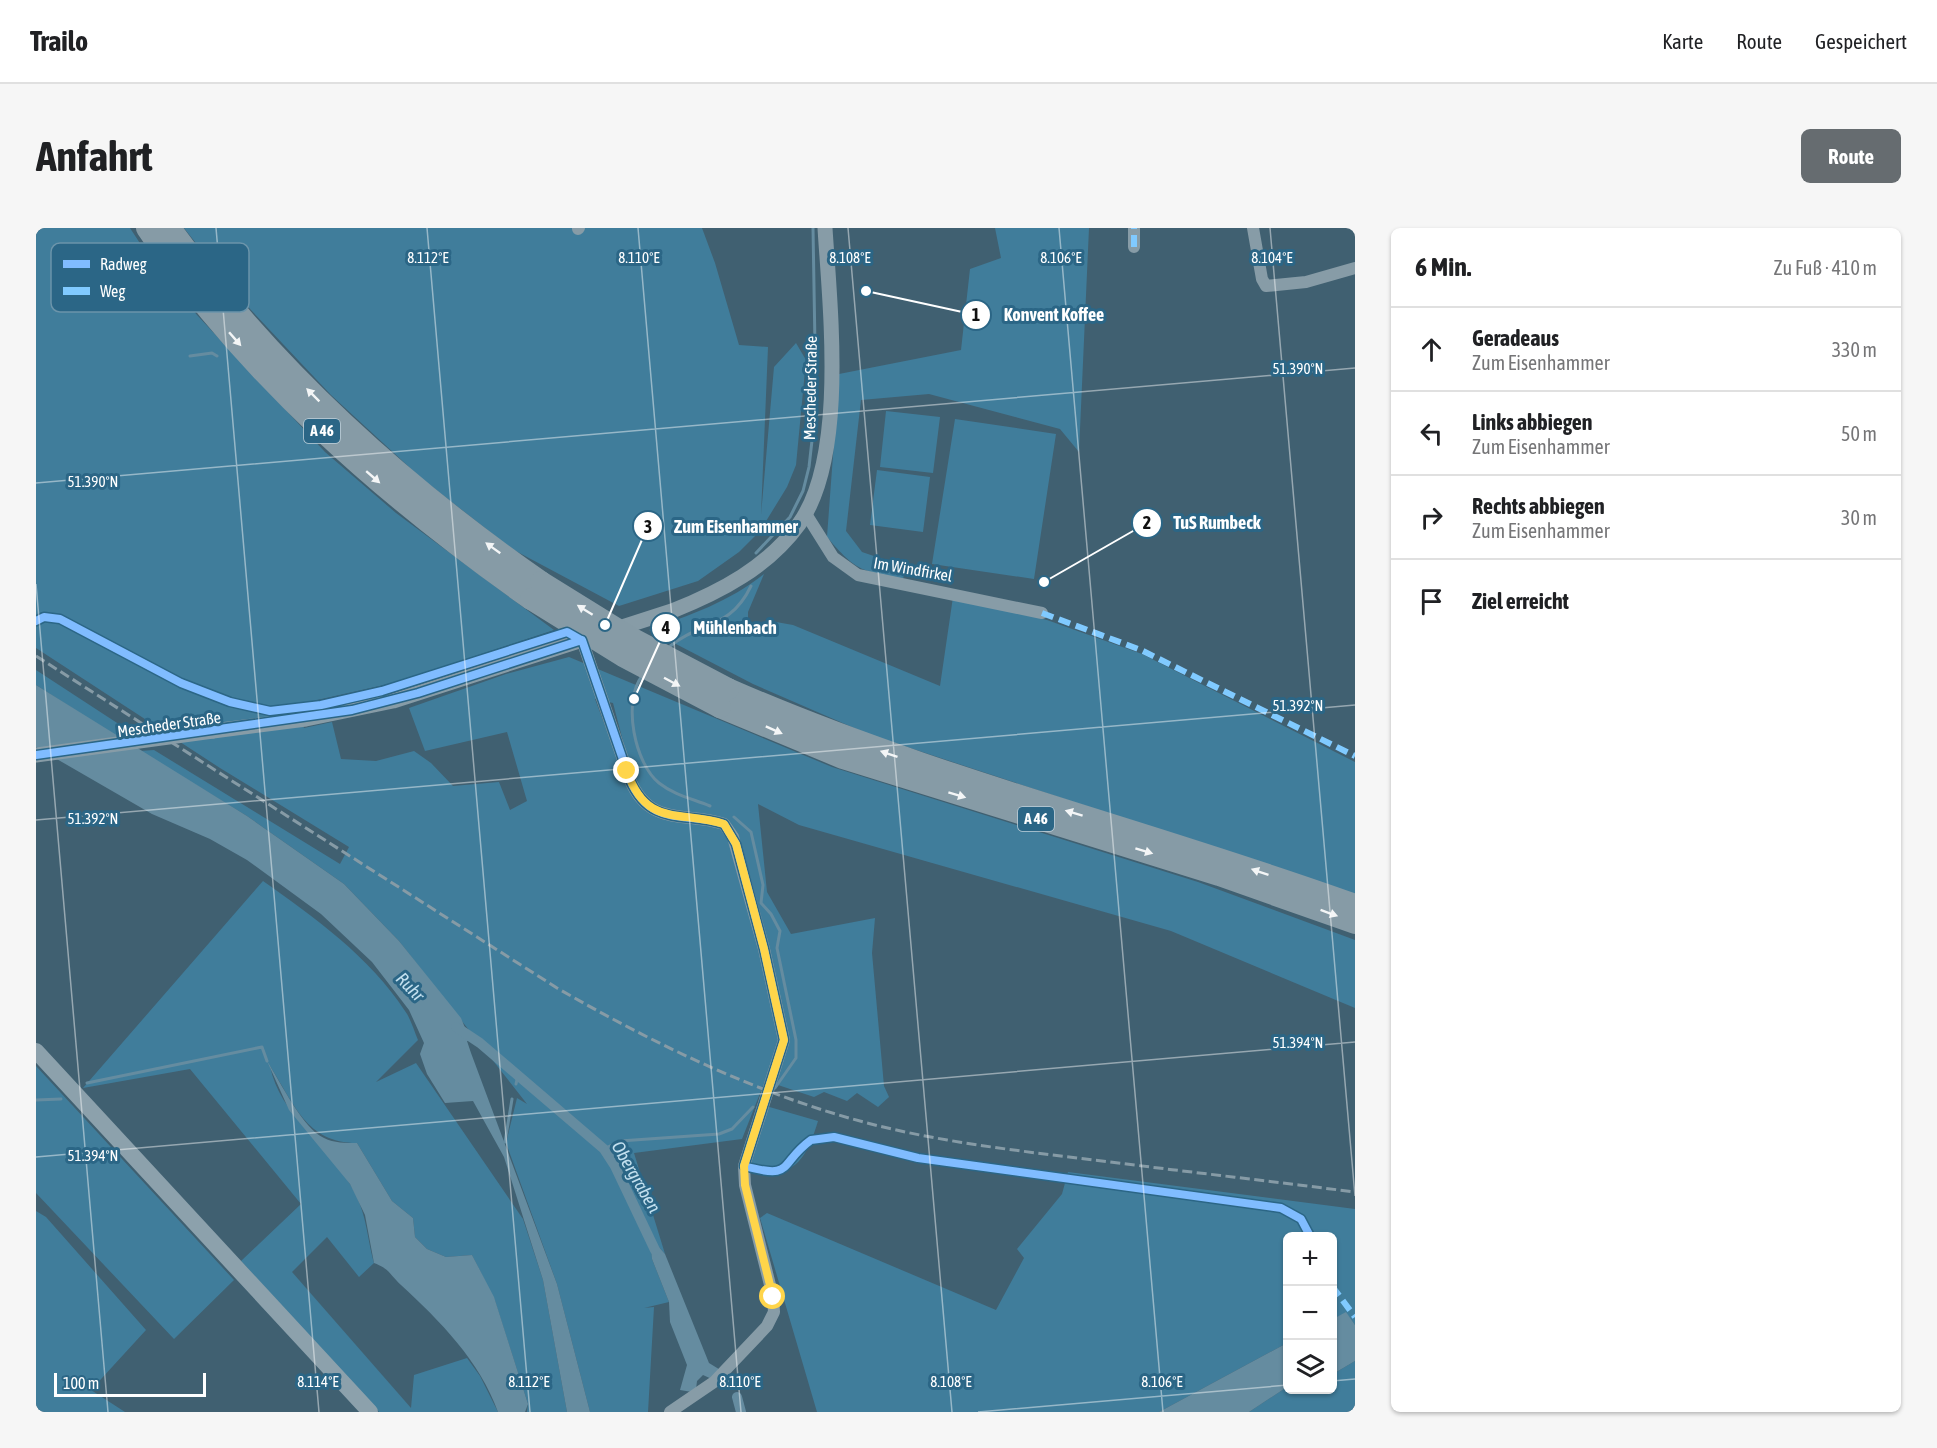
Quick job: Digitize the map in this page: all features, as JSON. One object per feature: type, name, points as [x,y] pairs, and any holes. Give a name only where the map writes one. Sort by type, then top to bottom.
[{"type":"highway","name":"A 46","points":[[147,228],[158,243]]},
{"type":"highway","name":"A 46","points":[[170,228],[182,243]]},
{"type":"highway","name":"A 46","points":[[211,312],[266,374],[320,429],[402,503],[536,590],[633,639],[724,698],[853,761],[1219,875],[1355,923]]},
{"type":"highway","name":"A 46","points":[[237,312],[333,414],[415,488],[536,590]]},
{"type":"highway","name":"A 46","points":[[724,698],[907,760],[1223,859],[1355,905]]},
{"type":"main road","points":[[36,1051],[370,1412]]},
{"type":"street","name":"Mescheder Straße","points":[[36,755],[372,706],[672,611],[726,586],[774,552],[806,514],[822,475],[828,439],[831,373],[825,228]]},
{"type":"street","points":[[1134,228],[1134,247]]},
{"type":"street","points":[[1253,228],[1262,282],[1266,286],[1306,282],[1355,268]]},
{"type":"street","name":"Im Windfirkel","points":[[806,514],[833,557],[858,575],[1042,614]]},
{"type":"street","points":[[582,640],[630,780],[639,796],[651,809],[662,814],[724,824],[733,837],[764,949],[783,1033],[782,1052],[764,1097],[744,1166],[745,1185],[774,1312],[767,1326],[714,1382],[670,1412]]},
{"type":"shaded area","points":[[36,228],[130,228],[140,243],[51,243],[51,312],[195,312],[325,452],[396,513],[554,630],[397,682],[295,705],[304,728],[332,722],[341,759],[376,761],[414,751],[431,763],[453,786],[499,782],[510,810],[527,801],[507,732],[425,751],[409,708],[506,674],[569,657],[832,767],[1198,882],[1355,940],[1355,1008],[1171,931],[799,825],[758,804],[767,892],[791,934],[875,918],[872,953],[884,1086],[889,1097],[878,1107],[857,1093],[847,1101],[824,1092],[814,1097],[775,1084],[780,1038],[742,1139],[634,1153],[665,1254],[651,1238],[652,1259],[669,1302],[644,1308],[654,1307],[648,1412],[590,1412],[557,1284],[506,1143],[517,1098],[527,1104],[399,941],[344,884],[247,816],[140,751],[154,750],[340,864],[349,847],[220,768],[36,648]],"holes":[[[595,699],[613,703],[629,764],[619,762]]]},
{"type":"shaded area","points":[[184,228],[702,228],[715,263],[739,345],[768,347],[761,515],[774,367],[796,343],[806,360],[796,465],[787,487],[760,531],[739,552],[698,581],[619,606],[512,549],[421,478],[331,395],[249,308],[249,243],[196,243]]},
{"type":"shaded area","points":[[995,228],[1089,228],[1079,452],[1060,429],[929,394],[861,400],[846,531],[862,552],[906,567],[903,579],[860,568],[845,557],[827,537],[839,374],[961,350],[970,269],[1001,258]]},
{"type":"shaded area","points":[[886,411],[940,417],[933,473],[880,467]]},
{"type":"shaded area","points":[[955,419],[1056,434],[1034,579],[932,564]]},
{"type":"shaded area","points":[[877,470],[930,477],[923,532],[870,525]]},
{"type":"shaded area","points":[[764,574],[748,612],[748,625],[776,622],[793,625],[940,686],[953,597],[1047,620],[1142,654],[1355,762],[1355,895],[868,734],[753,684],[649,630],[723,600]]},
{"type":"shaded area","points":[[36,670],[134,734],[116,736],[36,685]]},
{"type":"shaded area","points":[[263,881],[340,939],[375,973],[407,1014],[418,1040],[376,1082],[416,1063],[523,1219],[543,1280],[567,1412],[527,1412],[528,1404],[495,1301],[472,1255],[446,1257],[427,1249],[415,1237],[413,1218],[392,1201],[357,1143],[325,1136],[313,1128],[295,1107],[270,1066],[275,1083],[293,1114],[340,1169],[356,1194],[363,1213],[374,1263],[359,1277],[327,1237],[292,1272],[411,1408],[414,1375],[467,1358],[480,1376],[498,1412],[379,1412],[241,1261],[301,1204],[190,1069],[83,1088]]},
{"type":"shaded area","points":[[36,1066],[234,1280],[174,1339],[36,1193]]},
{"type":"shaded area","points":[[766,1106],[818,1121],[802,1157],[786,1170],[763,1172],[748,1168]]},
{"type":"shaded area","points":[[1068,1172],[1355,1209],[1355,1325],[1346,1313],[1337,1317],[1337,1232],[1283,1232],[1283,1345],[1159,1412],[817,1412],[760,1218],[767,1213],[996,1310],[1024,1258],[1017,1249],[1062,1194]]},
{"type":"shaded area","points":[[36,1211],[46,1217],[146,1330],[91,1390],[125,1412],[36,1412]]},
{"type":"shaded area","points":[[1355,1361],[1355,1412],[1249,1412],[1283,1390],[1283,1394],[1337,1394],[1337,1372]]},
{"type":"water","name":"Ruhr","points":[[36,685],[247,816],[344,884],[399,941],[461,1018],[470,1040],[467,1041],[471,1053],[557,1284],[590,1412],[567,1412],[543,1280],[504,1157],[473,1101],[445,1103],[427,1074],[420,1054],[424,1043],[409,1010],[372,962],[321,914],[247,860],[210,839],[152,814],[36,747]]},
{"type":"water","points":[[267,1061],[300,1115],[316,1133],[332,1141],[357,1143],[392,1201],[413,1218],[415,1237],[427,1249],[446,1257],[472,1255],[494,1297],[528,1404],[525,1412],[498,1412],[481,1376],[457,1343],[389,1272],[374,1263],[365,1215],[350,1184],[289,1110]]},
{"type":"water","points":[[650,1237],[665,1254],[709,1363],[735,1379],[727,1386],[703,1375],[692,1392],[680,1390],[687,1365],[670,1322],[669,1302],[652,1259]]},
{"type":"water","points":[[1346,1312],[1355,1325],[1355,1361],[1337,1372],[1337,1340],[1337,1317]]},
{"type":"water","points":[[1283,1345],[1283,1390],[1249,1412],[1159,1412]]},
{"type":"waterway","points":[[756,553],[790,517],[803,491],[809,467],[816,405],[813,228]]},
{"type":"waterway","points":[[190,356],[212,353],[217,356]]},
{"type":"waterway","points":[[669,647],[724,618],[743,600],[751,586]]},
{"type":"waterway","points":[[642,676],[636,687],[632,716],[643,762],[651,774],[665,787],[710,806]]},
{"type":"waterway","points":[[734,817],[751,832],[763,885],[761,903],[771,914],[780,931],[777,948],[796,1040],[796,1058],[775,1088]]},
{"type":"waterway","name":"Obergraben","points":[[456,1027],[480,1043],[604,1149],[615,1166],[655,1250]]},
{"type":"waterway","points":[[87,1083],[262,1047],[267,1061]]},
{"type":"waterway","name":"Obergraben","points":[[516,1084],[518,1075]]},
{"type":"waterway","points":[[36,1100],[61,1099]]},
{"type":"waterway","points":[[505,1142],[512,1099]]},
{"type":"waterway","points":[[604,1149],[620,1141],[719,1134],[732,1129],[753,1107]]},
{"type":"waterway","points":[[737,1397],[741,1412]]},
{"type":"railway","points":[[36,656],[557,988],[663,1045],[736,1078],[849,1118],[940,1139],[1355,1192]]},
{"type":"marked path","points":[[1134,228],[1134,247]]},
{"type":"marked path","points":[[1042,613],[1141,650],[1355,756]]},
{"type":"marked path","points":[[1337,1293],[1355,1317]]},
{"type":"cycle path","points":[[36,621],[44,617],[60,619],[181,683],[230,702],[270,711],[321,705],[382,691],[567,632],[581,640]]},
{"type":"cycle path","points":[[36,755],[352,710],[418,693],[582,640],[630,780],[638,795],[659,812],[724,824],[736,844],[764,949],[784,1040],[744,1166],[760,1170],[779,1170],[811,1140],[834,1137],[918,1158],[1281,1208],[1301,1219],[1308,1232]]},
{"type":"place","name":"Konvent Koffee","points":[[866,291]]},
{"type":"place","name":"TuS Rumbeck","points":[[1044,582]]},
{"type":"place","name":"Zum Eisenhammer","points":[[605,625]]},
{"type":"place","name":"Mühlenbach","points":[[634,699]]},
{"type":"route","points":[[627,771],[633,787],[651,809],[674,818],[724,824],[736,844],[764,949],[784,1040],[782,1052],[764,1097],[744,1166],[745,1185],[773,1297]]}]
